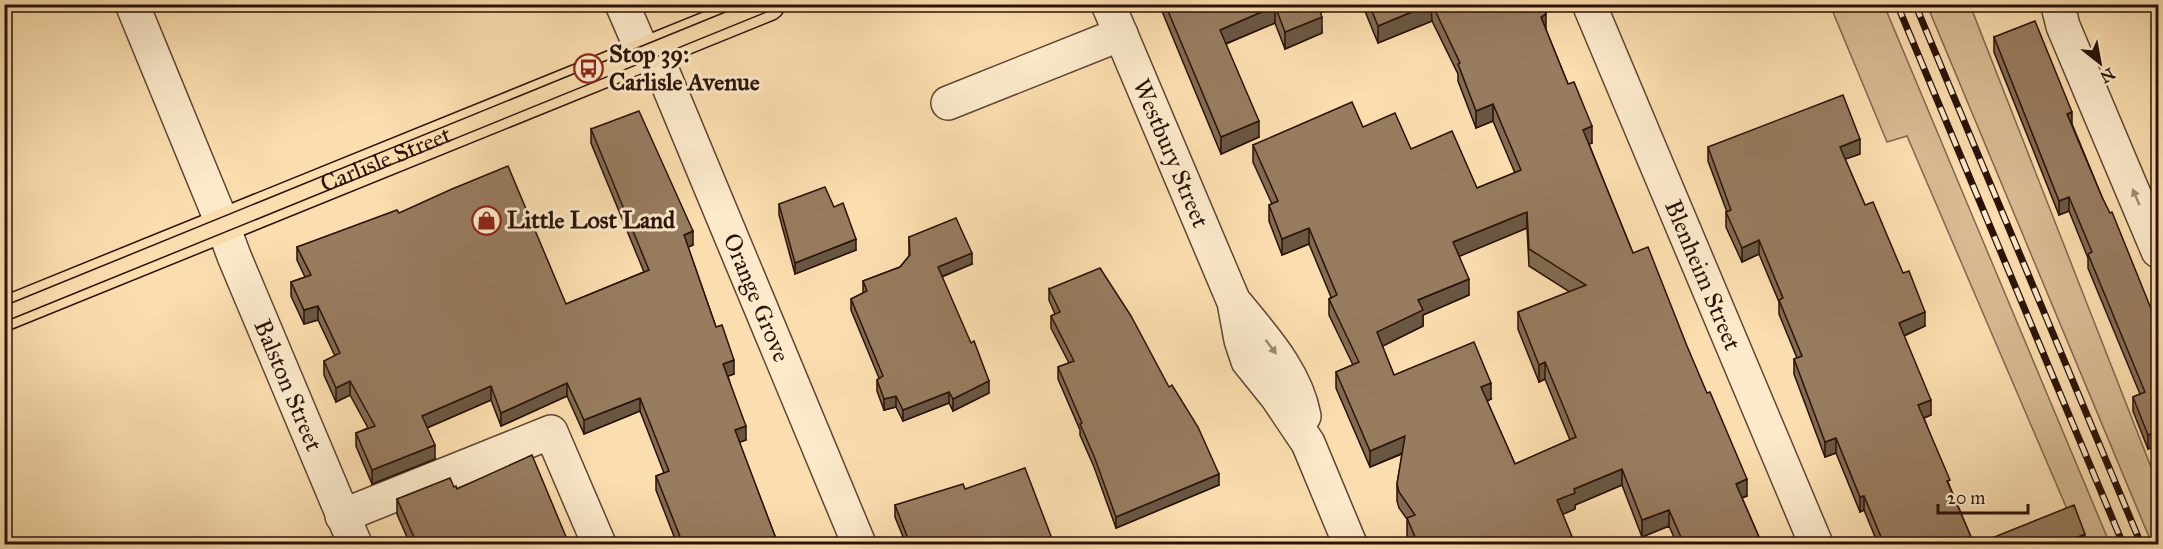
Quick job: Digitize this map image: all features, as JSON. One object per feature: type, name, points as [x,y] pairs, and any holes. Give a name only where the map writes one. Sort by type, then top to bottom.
[{"type":"main road","name":"Carlisle Street","points":[[4,314],[768,4]]},
{"type":"street","name":"Balston Street","points":[[132,4],[349,530]]},
{"type":"street","name":"Orange Grove","points":[[622,4],[649,53],[859,544]]},
{"type":"street","name":"Westbury Street","points":[[1108,4],[1234,302],[1241,340],[1248,361],[1277,397],[1308,443],[1350,544]]},
{"type":"street","name":"Blenheim Street","points":[[1589,4],[1816,544]]},
{"type":"street","points":[[2060,4],[2059,10],[2063,26],[2158,251]]},
{"type":"street","points":[[948,103],[1121,34]]},
{"type":"street","points":[[349,530],[552,432],[598,544]]},
{"type":"shaded area","points":[[1830,5],[1884,5],[2110,544],[2082,544],[1907,136],[1887,142]]},
{"type":"shaded area","points":[[1927,5],[1970,5],[2158,485],[2158,544],[2152,544]]},
{"type":"building","points":[[1165,4],[1317,4],[1322,17],[1285,32],[1275,6],[1220,30],[1259,121],[1221,137]]},
{"type":"building","points":[[1369,4],[1431,4],[1378,26]]},
{"type":"building","points":[[1432,4],[1541,4],[1546,14],[1541,17],[1568,84],[1574,82],[1592,126],[1583,130],[1633,253],[1648,247],[1707,393],[1710,392],[1747,479],[1736,484],[1762,544],[1684,544],[1669,510],[1642,520],[1622,469],[1574,489],[1575,493],[1557,500],[1575,544],[1418,544],[1407,518],[1415,515],[1399,492],[1397,484],[1405,436],[1370,451],[1336,372],[1359,362],[1329,299],[1337,295],[1309,228],[1282,239],[1269,205],[1278,201],[1253,145],[1352,102],[1363,127],[1395,113],[1411,149],[1452,131],[1477,188],[1521,170],[1493,104],[1476,111],[1458,64],[1460,63]],"holes":[[[1527,212],[1529,249],[1586,285],[1518,312],[1539,365],[1545,362],[1576,437],[1515,464],[1481,387],[1491,383],[1474,342],[1394,375],[1377,332],[1423,310],[1418,300],[1469,279],[1453,242]]]},
{"type":"building","points":[[2035,21],[2072,112],[2067,114],[2102,197],[2110,213],[2112,212],[2158,326],[2158,437],[2156,432],[2148,435],[2133,397],[2145,392],[2088,254],[2092,252],[2069,197],[2059,201],[1994,37]]},
{"type":"building","points":[[1843,95],[1860,139],[1840,147],[1865,205],[1873,202],[1903,273],[1909,271],[1925,312],[1899,323],[1931,400],[1918,405],[1974,544],[1884,544],[1864,496],[1860,497],[1836,438],[1825,442],[1794,359],[1802,356],[1779,300],[1783,298],[1759,240],[1742,248],[1726,212],[1731,210],[1708,147]]},
{"type":"building","points":[[639,111],[693,231],[684,235],[716,327],[722,325],[734,360],[723,364],[746,426],[735,430],[778,544],[683,544],[656,476],[669,471],[640,398],[584,420],[567,383],[501,413],[491,386],[422,416],[435,445],[372,470],[356,433],[375,426],[350,381],[336,388],[324,361],[340,353],[318,306],[304,310],[291,282],[311,275],[297,247],[397,210],[399,213],[508,166],[566,304],[649,270],[591,129]]},
{"type":"building","points":[[825,187],[834,207],[843,203],[856,239],[795,263],[779,204]]},
{"type":"building","points":[[956,218],[972,253],[938,267],[971,343],[974,341],[989,381],[953,399],[949,392],[903,410],[896,396],[884,399],[877,380],[883,376],[851,299],[867,291],[863,281],[900,267],[910,255],[909,237]]},
{"type":"building","points":[[1100,268],[1131,316],[1169,387],[1172,385],[1198,427],[1219,474],[1116,517],[1080,424],[1082,423],[1058,367],[1074,361],[1051,316],[1060,312],[1049,289]]},
{"type":"building","points":[[532,455],[569,544],[417,544],[397,499],[450,478],[457,489]]},
{"type":"building","points":[[1025,468],[1054,544],[910,544],[895,505],[963,484],[965,489]]},
{"type":"building","points":[[2074,505],[2085,534],[2062,544],[1977,544]]},
{"type":"tram line","points":[[4,306],[745,4]]},
{"type":"tram line","points":[[4,322],[786,4]]},
{"type":"railway","points":[[1897,4],[2123,544]]},
{"type":"railway","points":[[1915,4],[2141,544]]},
{"type":"place","name":"Stop 39: Carlisle Avenue","points":[[588,68]]},
{"type":"place","name":"Little Lost Land","points":[[486,220]]}]
